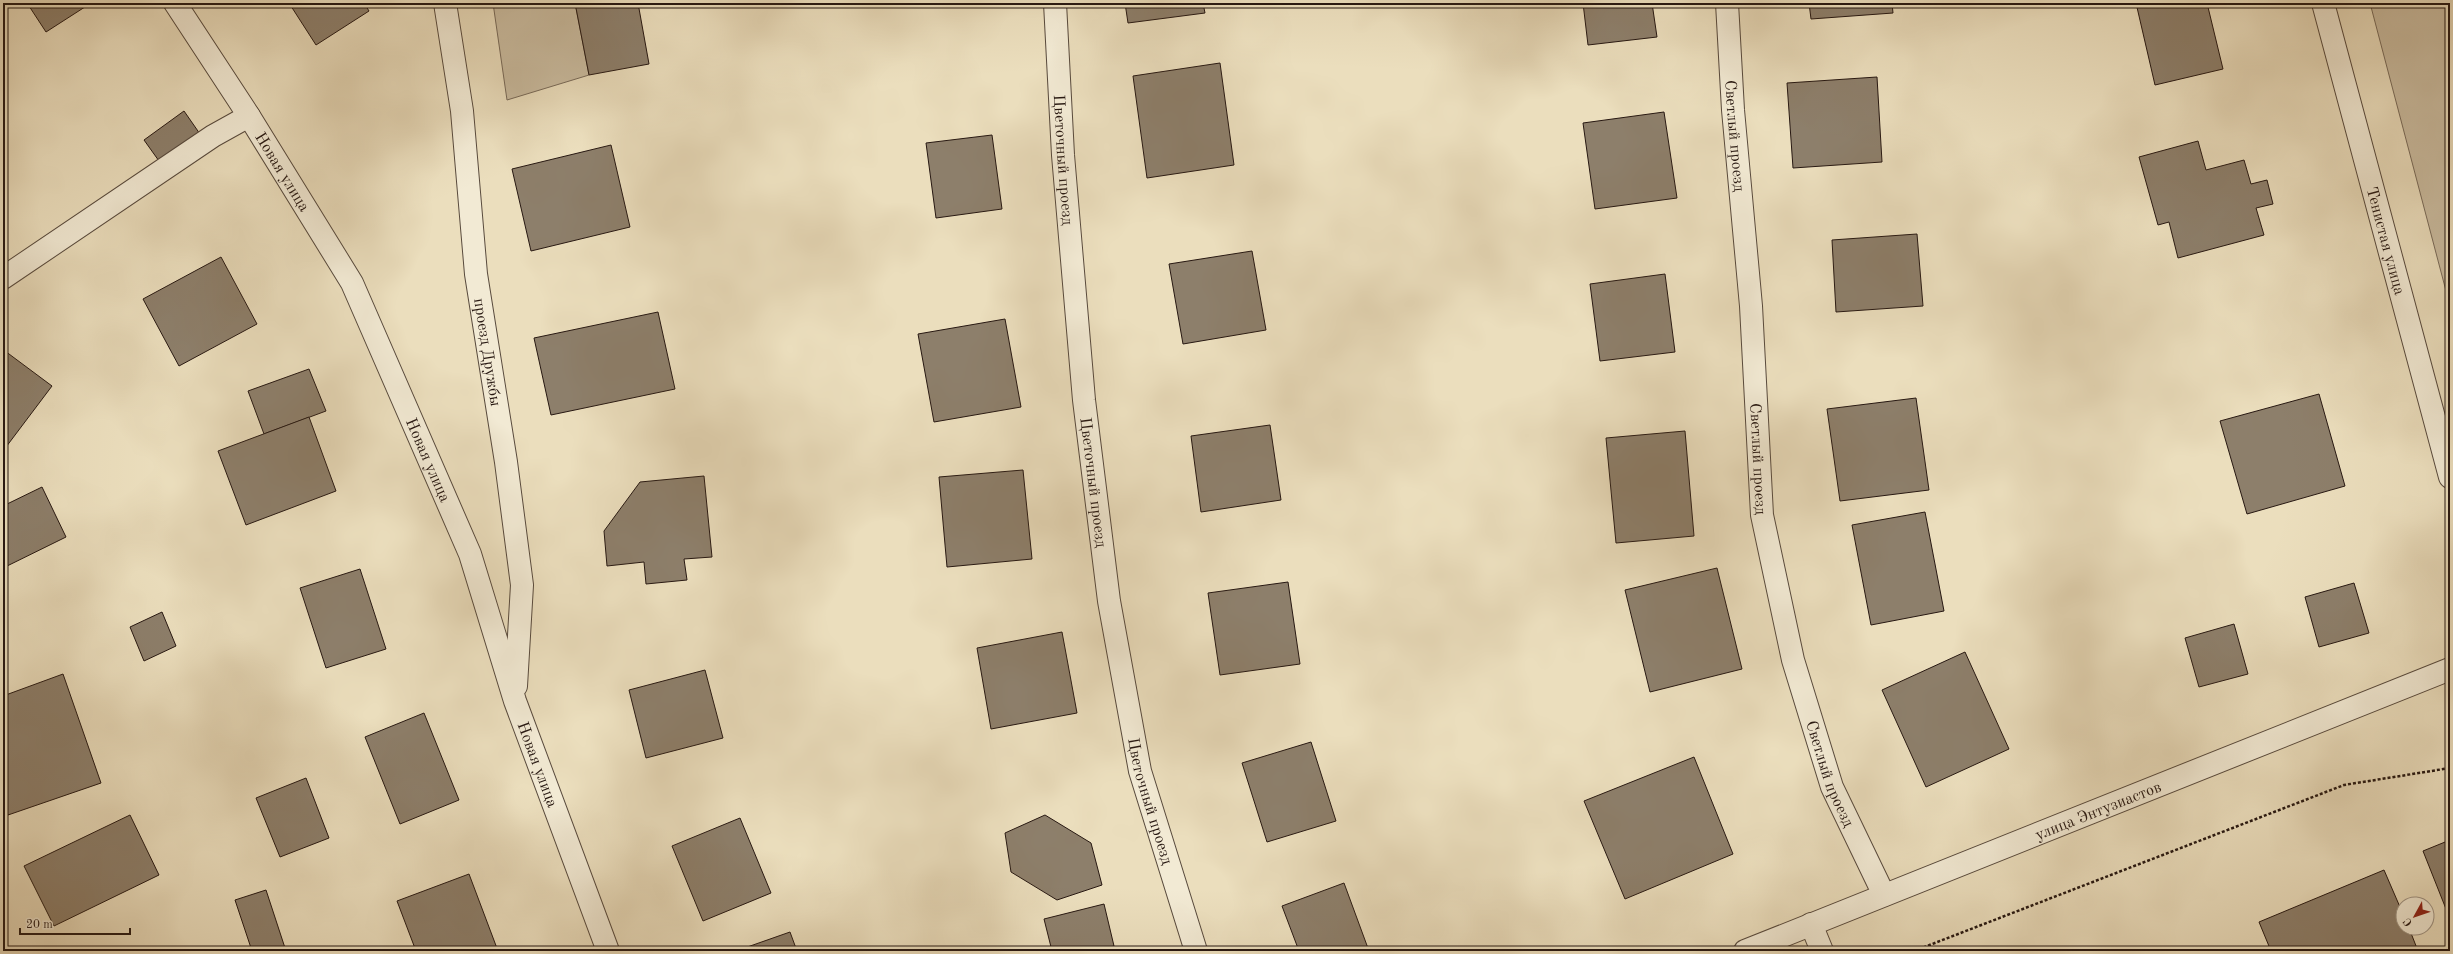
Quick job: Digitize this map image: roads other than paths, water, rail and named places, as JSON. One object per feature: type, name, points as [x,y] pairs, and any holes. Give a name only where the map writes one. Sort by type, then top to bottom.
[{"type":"street","name":"Новая улица","points":[[175,3],[249,116],[352,283],[470,554],[515,701],[608,951]]},
{"type":"street","name":"проезд Дружбы","points":[[445,3],[462,111],[476,274],[506,462],[522,585],[515,701]]},
{"type":"street","name":"Цветочный проезд","points":[[1055,3],[1063,155],[1084,400],[1109,601],[1140,771],[1196,951]]},
{"type":"street","name":"Светлый проезд","points":[[1727,3],[1733,110],[1751,306],[1762,515],[1792,660],[1832,787],[1884,894]]},
{"type":"street","name":"Тенистая улица","points":[[2323,3],[2450,477]]},
{"type":"street","points":[[3,278],[213,136],[249,116]]},
{"type":"street","name":"улица Энтузиастов","points":[[1744,951],[2450,669]]},
{"type":"street","points":[[1811,924],[1822,951]]}]
